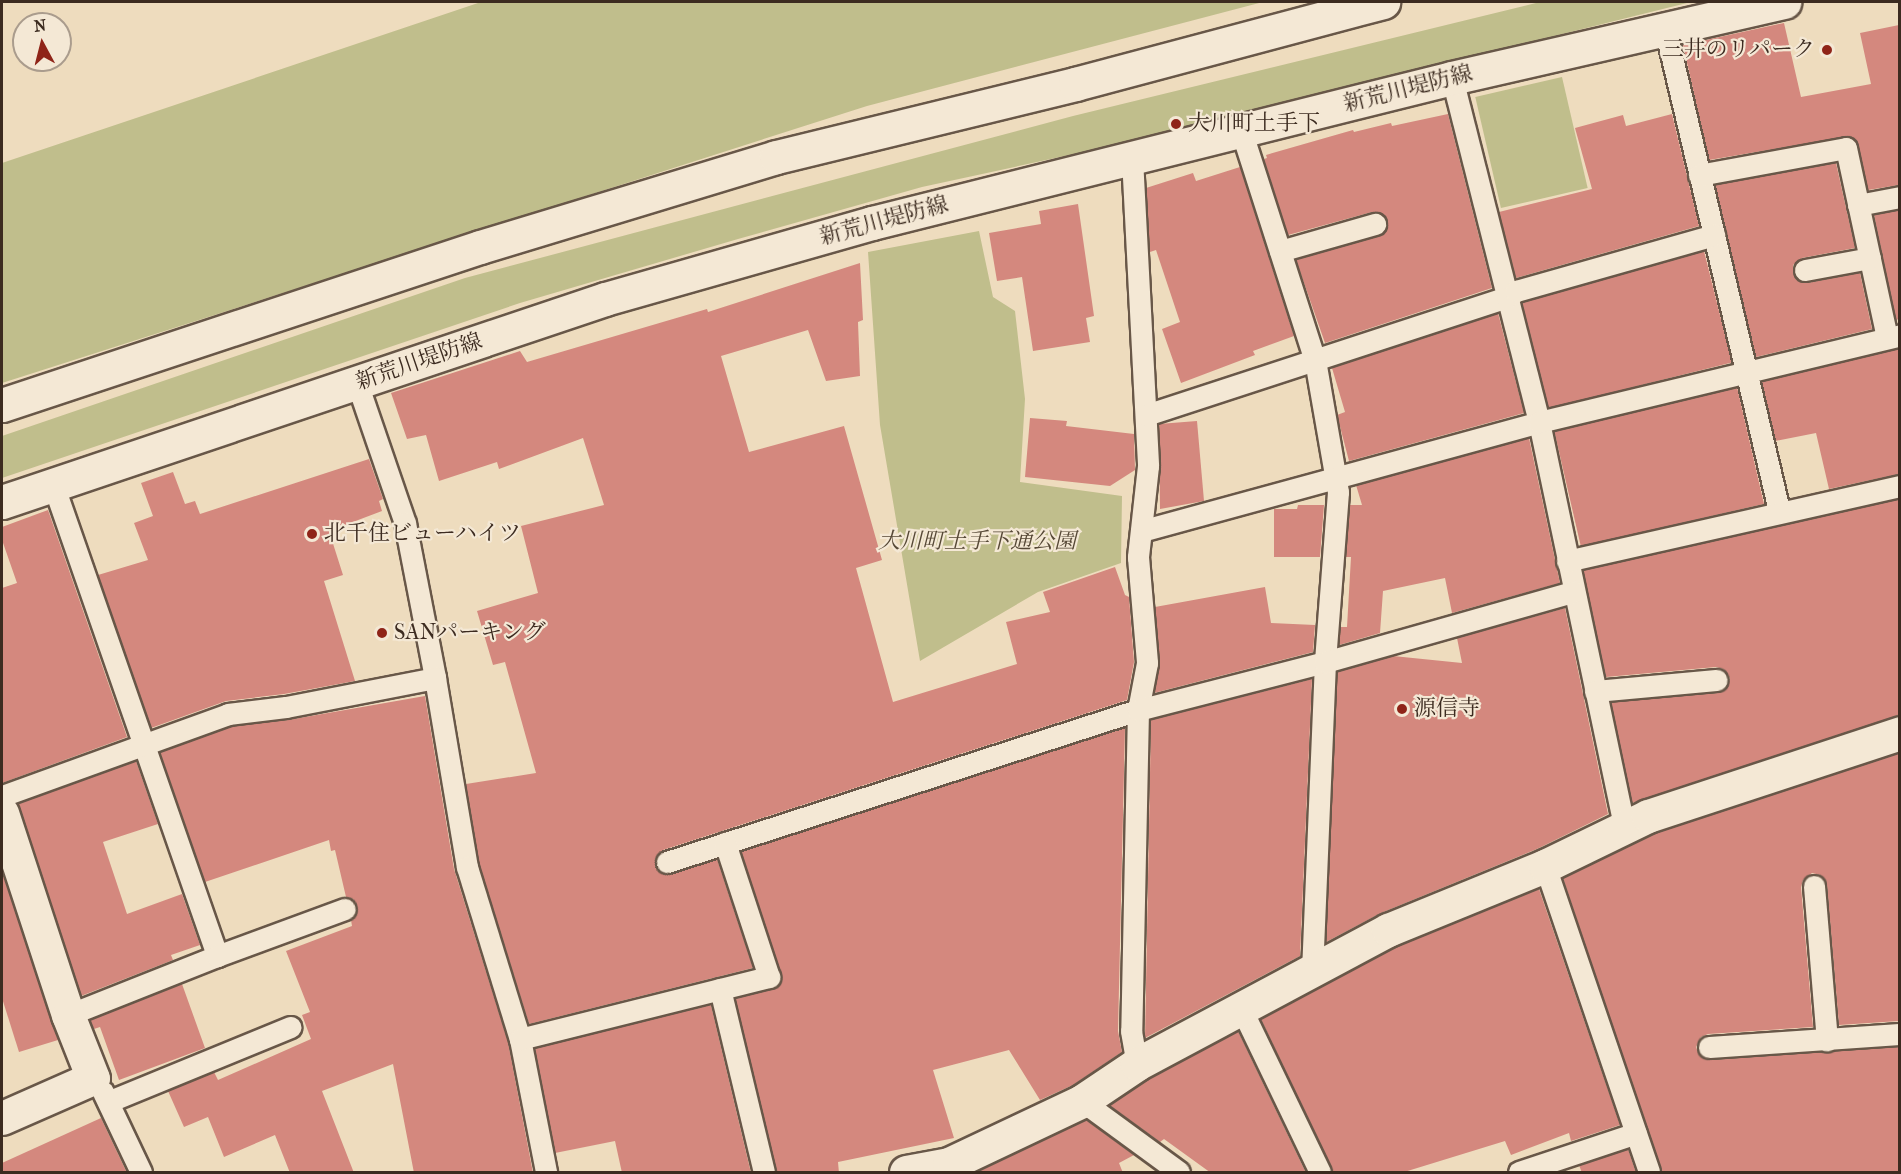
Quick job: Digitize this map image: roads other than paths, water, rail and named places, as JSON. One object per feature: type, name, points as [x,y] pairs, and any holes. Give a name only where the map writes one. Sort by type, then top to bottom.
[{"type":"main road","points":[[2,405],[480,247],[776,157],[1075,84],[1383,2]]},
{"type":"main road","name":"新荒川堤防線","points":[[2,501],[605,299],[872,223],[1452,78],[1784,2]]},
{"type":"main road","points":[[906,1173],[951,1168],[1082,1101],[1137,1064],[1388,930],[1545,866],[1624,826],[1899,733]]},
{"type":"main road","points":[[2,813],[68,1015],[101,1089],[2,1118]]},
{"type":"lane","points":[[1665,28],[1779,512]]},
{"type":"lane","points":[[1452,78],[1539,422],[1624,826]]},
{"type":"lane","points":[[1241,130],[1315,360],[1338,492],[1325,662],[1312,969]]},
{"type":"lane","points":[[1141,531],[1539,422],[1893,336],[1869,258],[1846,148],[1699,175]]},
{"type":"lane","points":[[1132,158],[1148,466],[1138,557],[1147,663],[1138,711],[1131,1031],[1137,1064]]},
{"type":"lane","points":[[1858,205],[1899,197]]},
{"type":"lane","points":[[1280,251],[1375,224]]},
{"type":"lane","points":[[1146,415],[1507,297],[1516,291],[1714,235]]},
{"type":"lane","points":[[1804,270],[1869,258]]},
{"type":"lane","points":[[357,383],[405,523],[435,678],[466,867],[520,1039],[546,1173]]},
{"type":"lane","points":[[53,484],[217,956]]},
{"type":"lane","points":[[1567,561],[1899,486]]},
{"type":"lane","points":[[667,862],[1138,711],[1325,662],[1573,592]]},
{"type":"lane","points":[[2,796],[228,714],[286,707],[435,678]]},
{"type":"lane","points":[[1595,691],[1716,680]]},
{"type":"lane","points":[[520,1039],[769,978],[725,843]]},
{"type":"lane","points":[[1545,866],[1649,1173]]},
{"type":"lane","points":[[1814,885],[1827,1040]]},
{"type":"lane","points":[[68,1015],[217,956],[345,909]]},
{"type":"lane","points":[[720,989],[764,1173]]},
{"type":"lane","points":[[1241,1008],[1320,1173]]},
{"type":"lane","points":[[141,1173],[101,1089],[290,1027]]},
{"type":"lane","points":[[1709,1047],[1899,1034]]},
{"type":"lane","points":[[1082,1101],[1179,1173]]},
{"type":"lane","points":[[1519,1173],[1636,1133]]},
{"type":"place","name":"三井のリパーク","points":[[1827,50]]},
{"type":"place","name":"大川町土手下","points":[[1176,124]]},
{"type":"place","name":"北千住ビューハイツ","points":[[312,534]]},
{"type":"place","name":"SANパーキング","points":[[382,633]]},
{"type":"place","name":"源信寺","points":[[1402,709]]},
{"type":"park label","name":"大川町土手下通公園","points":[[977,542]]}]
